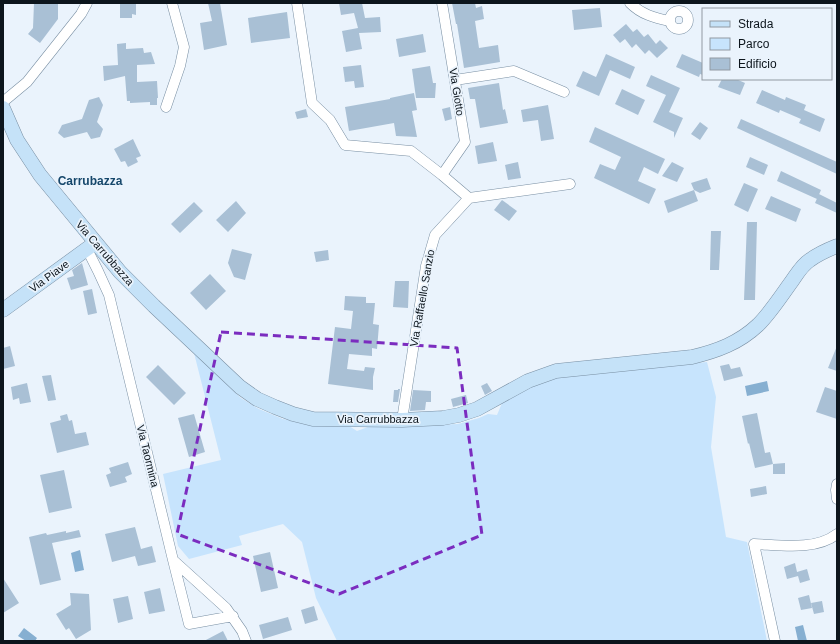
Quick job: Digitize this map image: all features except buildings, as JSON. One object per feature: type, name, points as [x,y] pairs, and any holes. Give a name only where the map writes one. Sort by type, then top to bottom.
[{"type":"main road","name":"Via Carrubbazza","points":[[3,108],[17,140],[91,246],[240,387],[257,399],[275,407],[293,414],[313,419],[402,420],[443,418],[459,415],[476,409],[492,402],[528,381],[556,370],[692,357],[714,352],[728,346],[758,325],[808,261],[837,246]]},
{"type":"main road","name":"Via Piave","points":[[3,310],[91,246]]},
{"type":"street","points":[[3,102],[27,82],[81,14],[87,3]]},
{"type":"street","points":[[166,106],[180,66],[184,47],[172,3]]},
{"type":"street","points":[[297,3],[312,103],[330,120],[345,145],[411,152],[442,175],[469,198],[570,184]]},
{"type":"street","name":"Via Giotto","points":[[442,3],[465,142],[442,175]]},
{"type":"street","points":[[630,3],[638,10],[652,17],[670,20]]},
{"type":"street","points":[[455,80],[514,71],[564,92]]},
{"type":"street","name":"Via Raffaello Sanzio","points":[[402,420],[426,266],[435,235],[469,198]]},
{"type":"street","name":"Via Taormina","points":[[91,246],[98,271],[109,295],[189,624],[233,616]]},
{"type":"street","points":[[837,484],[837,499]]},
{"type":"street","points":[[775,641],[754,544],[808,545],[830,539],[837,534]]},
{"type":"street","points":[[173,560],[226,608],[233,616],[246,641]]},
{"type":"highlighted area","points":[[221,332],[457,348],[482,535],[339,594],[177,534]]},
{"type":"green space","points":[[194,353],[241,398],[259,409],[283,419],[303,423],[349,426],[357,431],[368,427],[458,424],[488,414],[497,415],[502,403],[541,381],[561,376],[707,362],[716,397],[711,447],[726,537],[747,542],[767,641],[337,641],[316,598],[302,542],[283,524],[239,536],[242,545],[189,559],[178,546],[163,474],[221,460]]},
{"type":"shaded area","points":[[767,381],[769,391],[747,396],[745,386]]},
{"type":"shaded area","points":[[80,550],[84,570],[75,572],[71,553]]},
{"type":"shaded area","points":[[803,625],[807,641],[798,641],[795,627]]},
{"type":"shaded area","points":[[24,628],[37,638],[35,641],[26,641],[18,636]]},
{"type":"district","name":"Carrubazza","points":[[90,181]]}]
